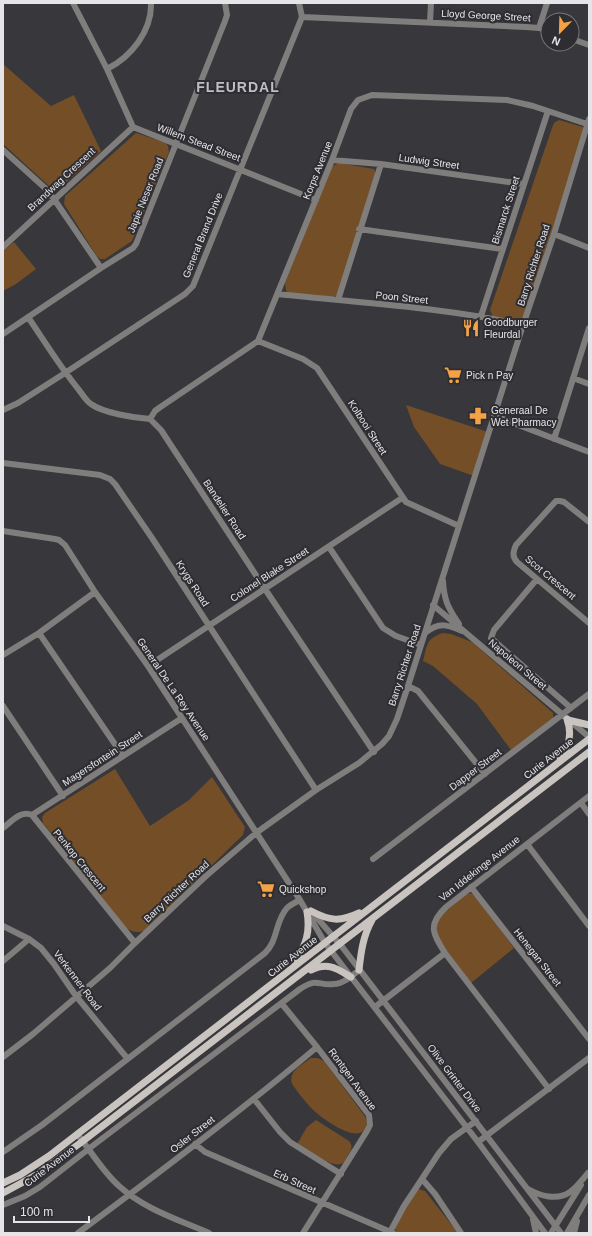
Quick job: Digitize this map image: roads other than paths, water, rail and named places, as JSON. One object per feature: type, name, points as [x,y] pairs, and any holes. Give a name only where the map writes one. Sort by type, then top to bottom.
[{"type":"main road","points":[[566,718],[589,725]]},
{"type":"main road","points":[[544,773],[561,756],[567,747],[570,732],[566,718]]},
{"type":"main road","name":"Curie Avenue","points":[[3,1183],[36,1165],[77,1134],[589,738]]},
{"type":"main road","name":"Curie Avenue","points":[[3,1193],[38,1174],[83,1141],[589,752]]},
{"type":"main road","points":[[294,967],[307,941],[309,912],[326,918],[338,920],[371,908]]},
{"type":"main road","points":[[359,970],[366,930],[373,918]]},
{"type":"main road","points":[[301,974],[318,966],[334,966],[351,977]]},
{"type":"street","points":[[73,3],[107,70],[133,127]]},
{"type":"street","points":[[107,70],[131,52],[139,43],[149,20],[151,3]]},
{"type":"street","name":"Japie Neser Road","points":[[3,334],[133,248],[136,244],[225,21],[227,15],[225,3]]},
{"type":"street","points":[[299,3],[302,17]]},
{"type":"street","points":[[430,22],[431,3]]},
{"type":"street","points":[[539,28],[547,3]]},
{"type":"street","name":"Lloyd George Street","points":[[302,17],[539,28]]},
{"type":"street","name":"General Brand Drive","points":[[3,410],[18,403],[66,373],[185,294],[193,286],[302,17]]},
{"type":"street","name":"Korps Avenue","points":[[258,341],[354,103],[362,97],[372,95],[507,100],[588,122]]},
{"type":"street","name":"Bismarck Street","points":[[481,316],[548,111]]},
{"type":"street","name":"Barry Richter Road","points":[[3,1057],[33,1034],[110,968],[206,876],[256,833],[316,790],[374,752],[392,731],[408,686],[495,416],[523,324],[554,234],[588,122]]},
{"type":"street","name":"Willem Stead Street","points":[[133,127],[316,200]]},
{"type":"street","name":"Brandwag Crescent","points":[[3,247],[133,127]]},
{"type":"street","points":[[3,150],[45,188],[101,268]]},
{"type":"street","name":"Ludwig Street","points":[[332,160],[381,164],[524,184]]},
{"type":"street","points":[[338,300],[359,229],[381,164]]},
{"type":"street","points":[[359,229],[502,249]]},
{"type":"street","points":[[554,234],[589,248]]},
{"type":"street","name":"Poon Street","points":[[278,294],[481,316],[523,324]]},
{"type":"street","points":[[28,317],[66,373],[92,405],[118,414],[139,419],[150,419],[158,408],[258,341]]},
{"type":"street","points":[[554,439],[589,328]]},
{"type":"street","name":"Kolbooi Street","points":[[258,341],[303,359],[317,368],[402,498],[409,504],[459,526]]},
{"type":"street","points":[[573,378],[589,384]]},
{"type":"street","points":[[495,416],[589,452]]},
{"type":"street","name":"Bandelier Road","points":[[150,419],[161,430],[170,443],[374,752]]},
{"type":"street","name":"Krygs Road","points":[[3,463],[100,475],[112,481],[144,526],[316,790]]},
{"type":"street","name":"Colonel Blake Street","points":[[148,666],[402,498]]},
{"type":"street","name":"Scot Crescent","points":[[589,522],[560,500],[552,504],[516,545],[513,554],[517,562],[589,623]]},
{"type":"street","name":"General De La Rey Avenue","points":[[3,531],[59,540],[65,546],[95,592],[148,666],[300,900],[309,912],[334,936]]},
{"type":"street","points":[[328,547],[383,628],[396,636],[421,645]]},
{"type":"street","points":[[443,577],[444,599],[450,612],[463,630]]},
{"type":"street","name":"Napoleon Street","points":[[537,579],[494,630],[492,640],[571,708]]},
{"type":"street","points":[[3,655],[39,632],[95,592]]},
{"type":"street","name":"Napoleon Street","points":[[433,605],[589,738]]},
{"type":"street","points":[[425,633],[433,627],[442,625],[460,631],[472,638]]},
{"type":"street","points":[[39,632],[123,756]]},
{"type":"street","points":[[408,686],[418,691],[443,720],[485,774]]},
{"type":"street","name":"Dapper Street","points":[[373,859],[485,774],[566,718],[571,708],[589,694]]},
{"type":"street","points":[[3,706],[63,796]]},
{"type":"street","name":"Magersfontein Street","points":[[32,815],[182,718]]},
{"type":"street","name":"Van Iddekinge Avenue","points":[[549,1089],[445,953],[434,934],[434,923],[438,915],[446,907],[589,796]]},
{"type":"street","points":[[581,803],[589,814]]},
{"type":"street","points":[[3,828],[22,814],[27,813],[32,815]]},
{"type":"street","name":"Penkop Crescent","points":[[32,815],[135,943]]},
{"type":"street","points":[[527,844],[589,926]]},
{"type":"street","name":"Henegan Street","points":[[471,887],[589,1039]]},
{"type":"street","name":"Curie Avenue","points":[[3,1152],[47,1121],[221,988],[270,948],[286,909],[300,900]]},
{"type":"street","name":"General De La Rey Avenue","points":[[309,912],[325,943]]},
{"type":"street","name":"Verkenner Road","points":[[3,926],[29,939],[49,957],[76,996],[128,1058]]},
{"type":"street","name":"Olive Grinter Drive","points":[[334,936],[476,1121],[524,1187],[561,1233]]},
{"type":"street","points":[[3,961],[29,939]]},
{"type":"street","name":"Olive Grinter Drive","points":[[325,943],[478,1142],[545,1233]]},
{"type":"street","points":[[375,1007],[445,953]]},
{"type":"street","name":"Curie Avenue","points":[[3,1205],[25,1196],[40,1187],[89,1148],[310,982],[332,985],[340,983],[351,977],[359,970]]},
{"type":"street","name":"Rontgen Avenue","points":[[282,1004],[317,1047],[370,1118],[369,1128],[303,1233]]},
{"type":"street","name":"Osler Street","points":[[78,1233],[130,1195],[254,1099],[317,1047]]},
{"type":"street","points":[[478,1142],[589,1058]]},
{"type":"street","points":[[254,1099],[280,1132],[290,1142],[341,1174]]},
{"type":"street","points":[[391,1232],[422,1179],[446,1145],[451,1139],[476,1121]]},
{"type":"street","points":[[77,1134],[112,1178],[130,1195],[140,1202],[209,1233]]},
{"type":"street","name":"Erb Street","points":[[195,1144],[205,1152],[391,1232]]},
{"type":"street","points":[[524,1187],[537,1194],[549,1197],[560,1196],[570,1192],[589,1172]]},
{"type":"street","points":[[551,1233],[589,1172]]},
{"type":"street","points":[[422,1179],[461,1233]]},
{"type":"street","points":[[567,1233],[588,1196]]},
{"type":"street","points":[[574,1233],[576,1223],[588,1196]]},
{"type":"street","points":[[527,1207],[535,1224],[536,1233]]},
{"type":"place","name":"Goodburger Fleurdal","points":[[471,328]]},
{"type":"place","name":"Pick n Pay","points":[[453,375]]},
{"type":"place","name":"Generaal De Wet Pharmacy","points":[[478,416]]},
{"type":"place","name":"Quickshop","points":[[266,889]]},
{"type":"district","name":"FLEURDAL","points":[[238,87]]}]
